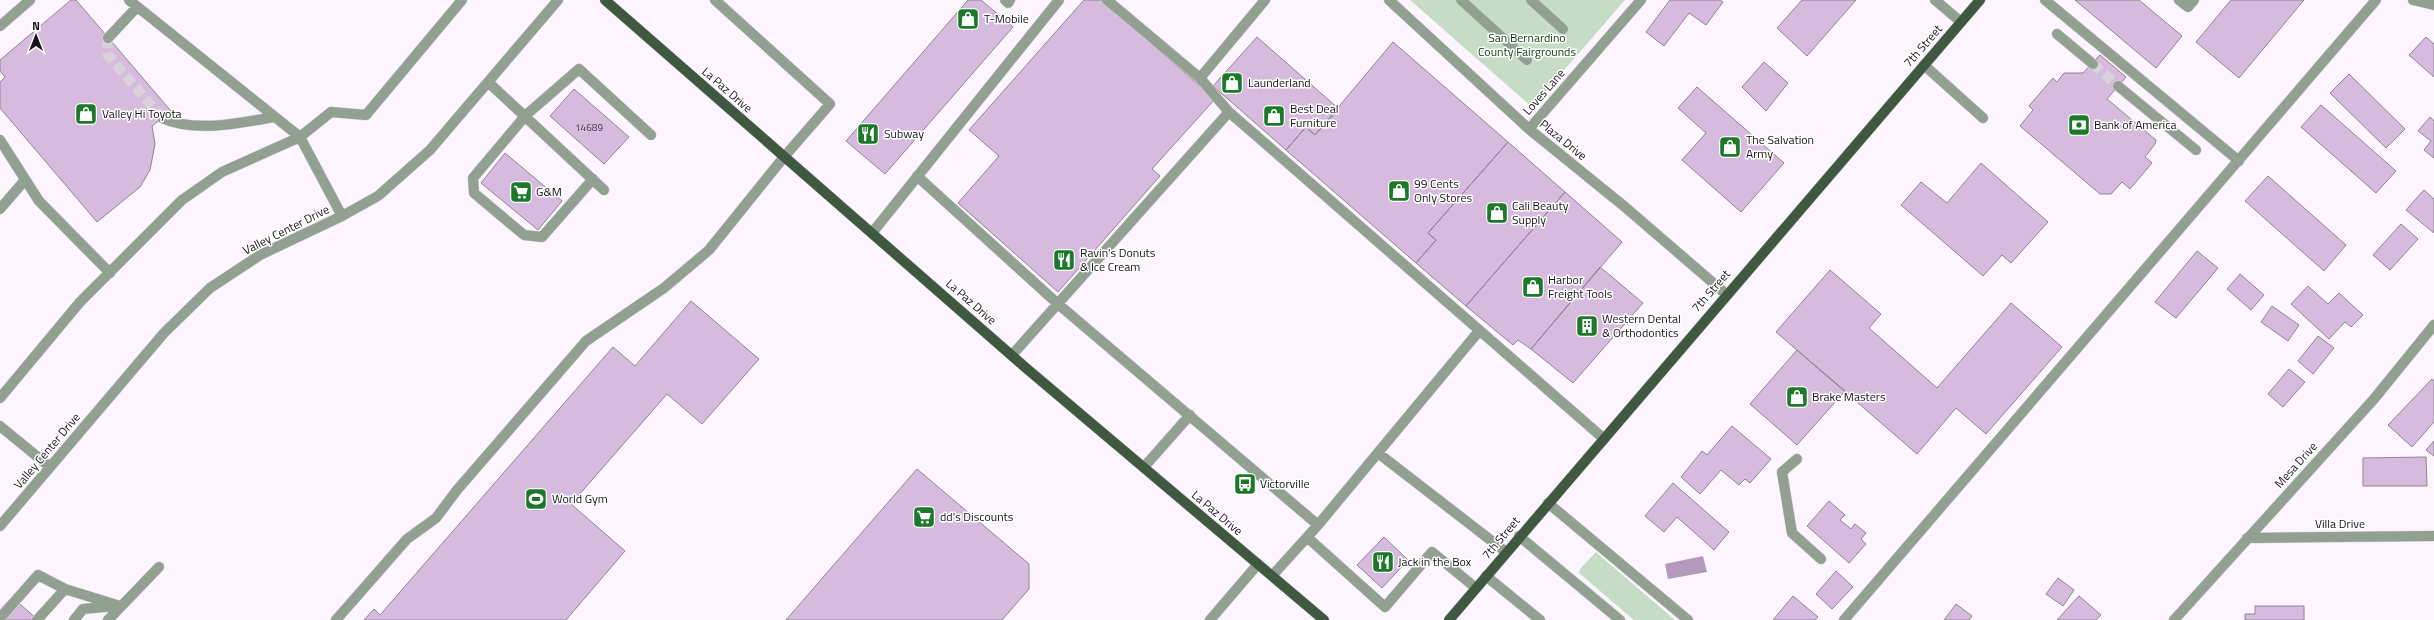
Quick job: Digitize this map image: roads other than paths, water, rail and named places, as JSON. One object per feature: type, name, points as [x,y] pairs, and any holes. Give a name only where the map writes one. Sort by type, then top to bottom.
[{"type":"main road","name":"La Paz Drive","points":[[605,0],[1012,355],[1324,620]]},
{"type":"main road","name":"7th Street","points":[[1449,620],[1726,294],[1980,0]]},
{"type":"street","points":[[0,26],[30,0]]},
{"type":"street","points":[[129,0],[300,137],[342,216]]},
{"type":"street","points":[[0,398],[80,302],[182,200],[222,172],[300,137],[331,112],[366,115],[462,0]]},
{"type":"street","name":"Valley Center Drive","points":[[0,526],[164,333],[210,288],[260,255],[342,216],[378,196],[425,154],[558,0]]},
{"type":"street","points":[[336,620],[407,538],[436,518],[457,490],[528,410],[586,340],[664,288],[699,260],[830,104],[715,0]]},
{"type":"street","points":[[1005,0],[1008,3],[1010,0]]},
{"type":"street","points":[[872,233],[1058,0]]},
{"type":"street","points":[[1107,0],[1200,78],[1229,112],[1603,438]]},
{"type":"street","points":[[1200,78],[1265,0]]},
{"type":"street","name":"Plaza Drive","points":[[1388,0],[1529,129],[1625,207],[1726,294]]},
{"type":"street","points":[[1461,0],[1527,60]]},
{"type":"street","points":[[1531,0],[1564,29]]},
{"type":"street","name":"Loves Lane","points":[[1529,129],[1641,0]]},
{"type":"street","points":[[1935,0],[1961,22]]},
{"type":"street","points":[[2044,0],[2239,161]]},
{"type":"street","points":[[2179,0],[2188,7],[2194,0]]},
{"type":"street","points":[[1844,620],[2376,0]]},
{"type":"street","points":[[2413,0],[2434,5]]},
{"type":"street","points":[[108,38],[137,7]]},
{"type":"street","points":[[2057,34],[2093,64]]},
{"type":"street","points":[[1924,66],[1983,118]]},
{"type":"street","points":[[593,179],[542,237],[524,235],[474,193],[473,178],[526,115],[579,69],[651,135]]},
{"type":"street","points":[[488,82],[526,115],[604,190]]},
{"type":"street","points":[[2118,86],[2196,150]]},
{"type":"street","points":[[1012,355],[1229,112]]},
{"type":"street","points":[[162,118],[174,123],[228,126],[274,117]]},
{"type":"street","points":[[0,140],[38,201],[110,273]]},
{"type":"street","points":[[917,176],[1058,304],[1318,525]]},
{"type":"street","points":[[0,209],[25,180]]},
{"type":"street","name":"Mesa Drive","points":[[2174,620],[2374,399],[2434,324]]},
{"type":"street","points":[[1272,576],[1318,525],[1479,331]]},
{"type":"street","points":[[1144,467],[1190,415]]},
{"type":"street","points":[[0,426],[50,467]]},
{"type":"street","points":[[1378,453],[1506,552]]},
{"type":"street","points":[[1797,459],[1782,472],[1792,533],[1820,558]]},
{"type":"street","points":[[1548,503],[1688,620]]},
{"type":"street","points":[[1519,536],[1620,620]]},
{"type":"street","name":"Villa Drive","points":[[2247,538],[2434,536]]},
{"type":"street","points":[[1307,537],[1385,607],[1432,552],[1476,588]]},
{"type":"street","points":[[1210,620],[1258,564]]},
{"type":"street","points":[[108,620],[159,567]]},
{"type":"street","points":[[0,618],[38,575],[65,589],[120,606]]},
{"type":"street","points":[[1486,576],[1539,620]]},
{"type":"street","points":[[38,620],[65,589]]},
{"type":"street","points":[[74,620],[82,609],[120,606]]},
{"type":"tunnel","points":[[108,38],[107,54],[162,118]]},
{"type":"tunnel","points":[[2093,64],[2118,86]]},
{"type":"place","name":"T-Mobile","points":[[968,19]]},
{"type":"place","name":"Launderland","points":[[1232,83]]},
{"type":"place","name":"Valley Hi Toyota","points":[[86,114]]},
{"type":"place","name":"Best Deal Furniture","points":[[1274,116]]},
{"type":"place","name":"Bank of America","points":[[2079,125]]},
{"type":"place","name":"Subway","points":[[868,134]]},
{"type":"place","name":"The Salvation Army","points":[[1730,147]]},
{"type":"place","name":"99 Cents Only Stores","points":[[1399,191]]},
{"type":"place","name":"G&M","points":[[521,192]]},
{"type":"place","name":"Cali Beauty Supply","points":[[1497,213]]},
{"type":"place","name":"Ravin's Donuts & Ice Cream","points":[[1064,260]]},
{"type":"place","name":"Harbor Freight Tools","points":[[1533,287]]},
{"type":"place","name":"Western Dental & Orthodontics","points":[[1587,326]]},
{"type":"place","name":"Brake Masters","points":[[1797,397]]},
{"type":"place","name":"Victorville","points":[[1245,484]]},
{"type":"place","name":"World Gym","points":[[536,499]]},
{"type":"place","name":"dd's Discounts","points":[[924,517]]},
{"type":"place","name":"Jack in the Box","points":[[1383,562]]},
{"type":"park label","name":"San Bernardino County Fairgrounds","points":[[1527,45]]}]
